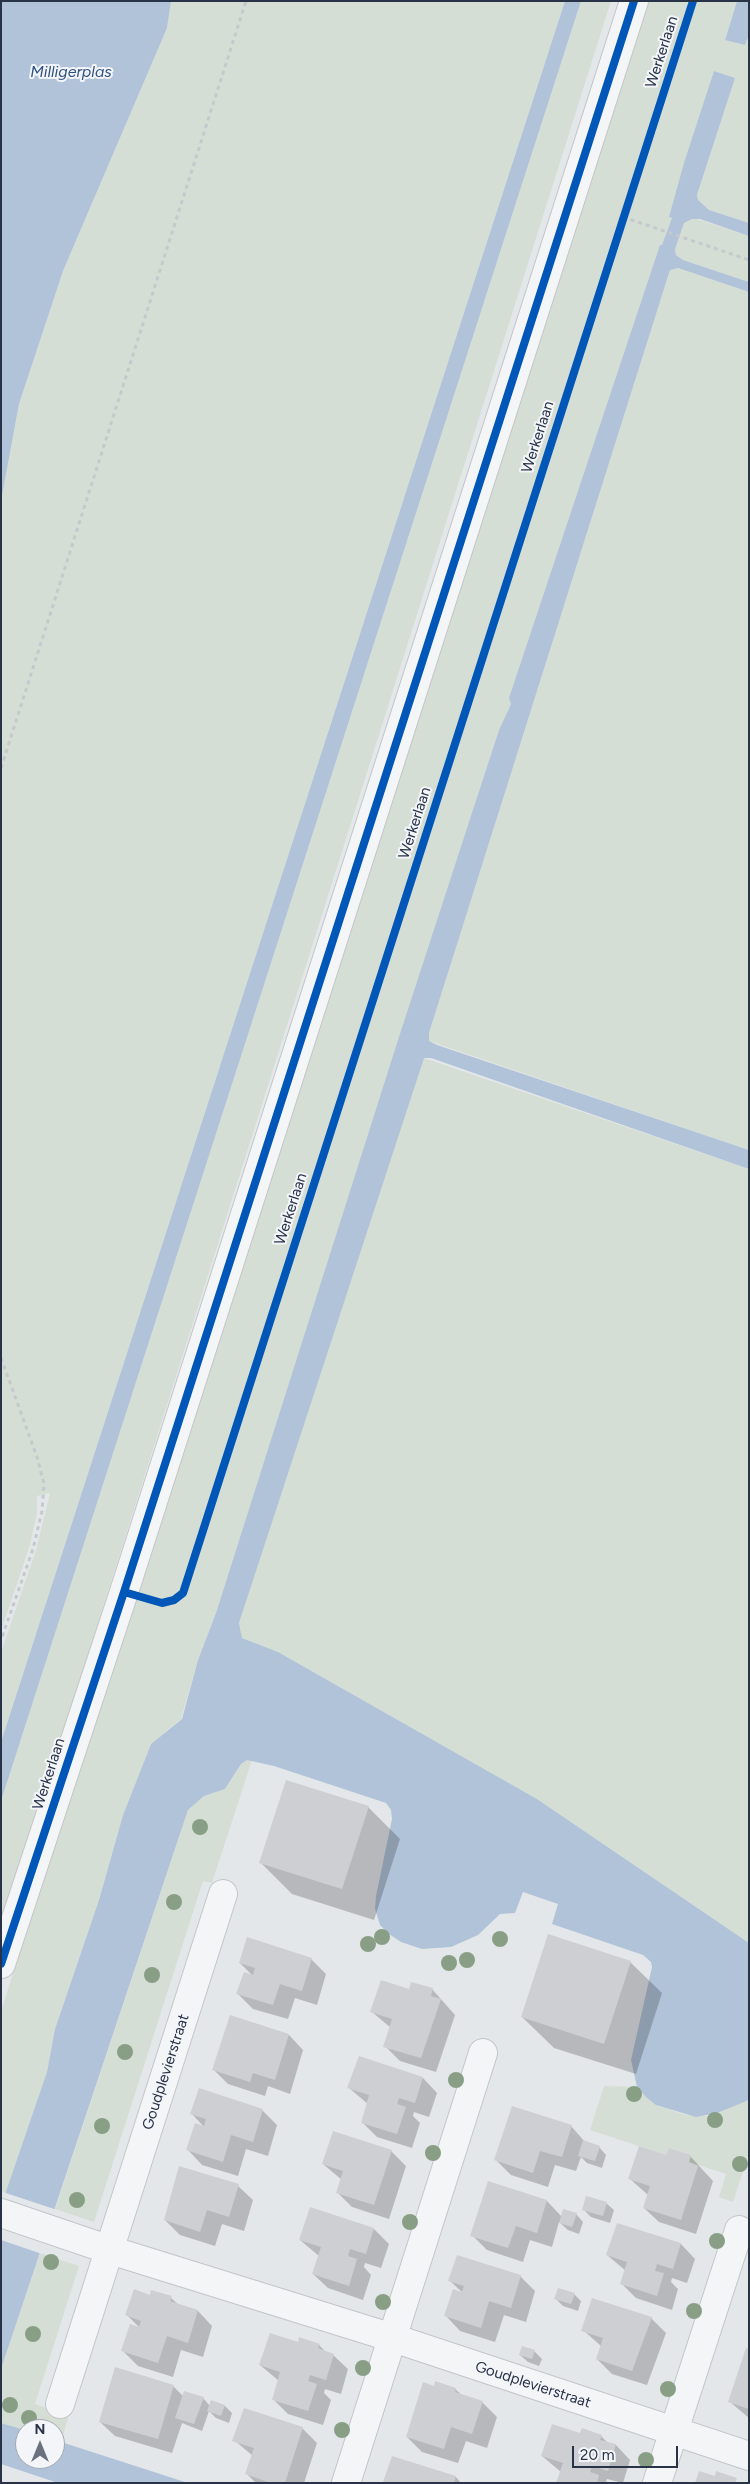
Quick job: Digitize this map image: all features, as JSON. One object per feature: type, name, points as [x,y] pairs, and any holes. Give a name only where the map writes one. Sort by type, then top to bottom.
[{"type":"street","name":"Werkerlaan","points":[[1,1964],[130,1573],[634,1]]},
{"type":"street","name":"Goudplevierstraat","points":[[60,2404],[223,1894]]},
{"type":"street","points":[[346,2483],[483,2053]]},
{"type":"street","name":"Goudplevierstraat","points":[[1,2213],[110,2250],[393,2338],[749,2456]]},
{"type":"street","points":[[657,2483],[739,2230]]},
{"type":"path","points":[[1,768],[246,1]]},
{"type":"path","points":[[620,226],[626,208]]},
{"type":"path","points":[[623,217],[749,260]]},
{"type":"path","points":[[1,1358],[37,1457],[44,1484],[44,1494],[33,1549],[1,1640]]},
{"type":"shaded area","points":[[171,1],[565,1],[1,1742],[1,1652],[36,1550],[50,1493],[37,1496],[37,1513],[30,1545],[1,1631],[1,501],[19,404],[63,271],[167,28]]},
{"type":"shaded area","points":[[581,1],[611,1],[30,1838],[1,1921],[1,1801]]},
{"type":"shaded area","points":[[647,1],[737,1],[725,39],[745,45],[749,35],[749,223],[709,210],[698,200],[697,195],[735,78],[714,71],[670,217],[672,218],[511,704],[499,730],[216,1613],[198,1660],[181,1719],[151,1744],[123,1815],[99,1900],[55,2029],[47,2072],[6,2193],[1,2191],[1,2011]]},
{"type":"shaded area","points":[[694,218],[749,236],[749,282],[683,260],[676,255],[675,249],[684,223]]},
{"type":"shaded area","points":[[672,268],[678,268],[749,292],[749,1150],[429,1041],[429,1033]]},
{"type":"shaded area","points":[[424,1058],[749,1169],[749,1943],[537,1799],[278,1652],[242,1638],[239,1623],[421,1062]]},
{"type":"shaded area","points":[[247,1760],[252,1760],[212,1883],[203,1881],[94,2222],[55,2209],[188,1810],[204,1796],[225,1789],[241,1764]]},
{"type":"shaded area","points":[[604,2086],[637,2087],[656,2105],[686,2115],[707,2116],[749,2100],[749,2153],[733,2202],[719,2197],[726,2174],[689,2162],[691,2155],[669,2148],[666,2155],[590,2130]]},
{"type":"shaded area","points":[[40,2253],[79,2266],[35,2404],[69,2415],[65,2428],[65,2419],[15,2419],[15,2427],[1,2423],[1,2369]]},
{"type":"water","name":"Milligerplas","points":[[1,1],[171,1],[167,28],[63,271],[19,404],[1,501]]},
{"type":"water","points":[[565,1],[581,1],[1,1801],[1,1742]]},
{"type":"water","points":[[737,1],[749,1],[749,35],[745,45],[725,40]]},
{"type":"water","points":[[714,71],[735,78],[697,195],[698,200],[709,210],[749,223],[749,236],[700,219],[692,219],[684,223],[675,249],[676,255],[683,260],[749,282],[749,292],[678,268],[670,270],[429,1033],[429,1041],[749,1150],[749,1169],[431,1058],[424,1058],[239,1623],[242,1638],[278,1652],[537,1799],[749,1943],[749,2100],[717,2113],[696,2117],[656,2105],[647,2098],[637,2087],[631,2060],[652,1967],[651,1962],[643,1955],[552,1924],[558,1904],[523,1892],[515,1913],[500,1914],[478,1935],[451,1947],[422,1949],[401,1942],[389,1934],[380,1925],[375,1909],[392,1819],[391,1810],[386,1803],[274,1766],[247,1760],[241,1764],[225,1789],[204,1796],[188,1810],[1,2369],[1,2206],[47,2072],[55,2029],[99,1900],[123,1815],[151,1744],[182,1719],[198,1660],[216,1613],[398,1040],[499,730],[511,704],[509,698],[660,245],[662,245],[672,218],[669,217],[684,163]]},
{"type":"water","points":[[1,2423],[15,2427],[15,2469],[1,2464]]},
{"type":"water","points":[[65,2443],[188,2483],[58,2483],[16,2469],[65,2469]]},
{"type":"pier","points":[[3,2192],[57,2210],[42,2254],[1,2240],[1,2198]]},
{"type":"building","points":[[286,1780],[369,1806],[342,1889],[259,1863]]},
{"type":"building","points":[[548,1934],[631,1961],[604,2044],[521,2017]]},
{"type":"building","points":[[247,1937],[312,1958],[302,1991],[280,1984],[273,2005],[236,1994],[244,1972],[253,1975],[255,1968],[239,1963]]},
{"type":"building","points":[[381,1980],[409,1989],[411,1982],[433,1988],[431,1996],[441,1999],[421,2058],[383,2047],[392,2019],[370,2012]]},
{"type":"building","points":[[230,2015],[289,2034],[275,2080],[253,2073],[250,2082],[212,2070]]},
{"type":"building","points":[[359,2056],[423,2077],[415,2103],[399,2098],[397,2104],[406,2107],[397,2134],[361,2123],[369,2095],[347,2088]]},
{"type":"building","points":[[199,2088],[263,2109],[253,2142],[231,2135],[223,2162],[186,2150],[195,2123],[204,2126],[206,2119],[190,2114]]},
{"type":"building","points":[[512,2106],[572,2125],[562,2157],[540,2151],[533,2173],[494,2160]]},
{"type":"building","points":[[333,2131],[392,2150],[374,2205],[336,2193],[343,2171],[322,2164]]},
{"type":"building","points":[[583,2140],[600,2146],[595,2161],[578,2156]]},
{"type":"building","points":[[639,2146],[666,2155],[669,2148],[691,2155],[689,2162],[698,2166],[681,2220],[643,2208],[650,2186],[628,2179]]},
{"type":"building","points":[[179,2166],[239,2184],[229,2217],[207,2210],[200,2232],[164,2220]]},
{"type":"building","points":[[488,2181],[547,2200],[537,2233],[516,2226],[508,2248],[470,2236]]},
{"type":"building","points":[[586,2196],[607,2202],[603,2216],[582,2210]]},
{"type":"building","points":[[310,2207],[374,2228],[366,2254],[350,2249],[348,2256],[357,2259],[349,2286],[312,2274],[321,2247],[299,2240]]},
{"type":"building","points":[[563,2209],[577,2213],[572,2227],[559,2223]]},
{"type":"building","points":[[617,2223],[681,2243],[673,2269],[657,2264],[655,2271],[664,2273],[657,2296],[620,2284],[627,2262],[606,2255]]},
{"type":"building","points":[[457,2255],[521,2275],[511,2308],[489,2301],[481,2328],[444,2316],[453,2289],[462,2292],[464,2286],[448,2281]]},
{"type":"building","points":[[558,2288],[575,2293],[571,2304],[554,2299]]},
{"type":"building","points":[[134,2289],[150,2295],[151,2290],[172,2296],[170,2301],[198,2310],[188,2343],[167,2336],[158,2363],[121,2351],[130,2324],[139,2327],[141,2321],[125,2315]]},
{"type":"building","points":[[592,2298],[652,2317],[632,2371],[596,2359],[603,2338],[581,2331]]},
{"type":"building","points":[[270,2333],[298,2342],[299,2337],[320,2344],[318,2348],[334,2354],[326,2380],[310,2375],[308,2381],[317,2384],[308,2411],[272,2400],[280,2372],[259,2365]]},
{"type":"building","points":[[522,2346],[535,2350],[532,2359],[519,2355]]},
{"type":"building","points":[[746,2348],[749,2349],[749,2409],[728,2402]]},
{"type":"building","points":[[115,2367],[174,2385],[158,2439],[99,2422]]},
{"type":"building","points":[[435,2381],[456,2388],[455,2392],[483,2401],[472,2434],[451,2427],[444,2449],[406,2437],[423,2382],[434,2386]]},
{"type":"building","points":[[184,2391],[204,2397],[194,2424],[175,2418]]},
{"type":"building","points":[[211,2400],[225,2405],[221,2416],[207,2411]]},
{"type":"building","points":[[244,2408],[303,2427],[285,2483],[271,2483],[245,2474],[254,2448],[232,2441]]},
{"type":"building","points":[[552,2424],[580,2433],[582,2428],[602,2435],[600,2440],[616,2444],[608,2471],[592,2466],[590,2472],[599,2475],[597,2483],[556,2483],[563,2463],[541,2456]]},
{"type":"building","points":[[392,2456],[456,2476],[454,2483],[383,2482]]},
{"type":"building","points":[[699,2471],[715,2476],[716,2471],[737,2478],[735,2483],[695,2483]]},
{"type":"cycle path","points":[[1,1964],[124,1592],[634,1]]},
{"type":"cycle path","points":[[124,1592],[162,1603],[174,1600],[183,1593],[693,1]]}]
